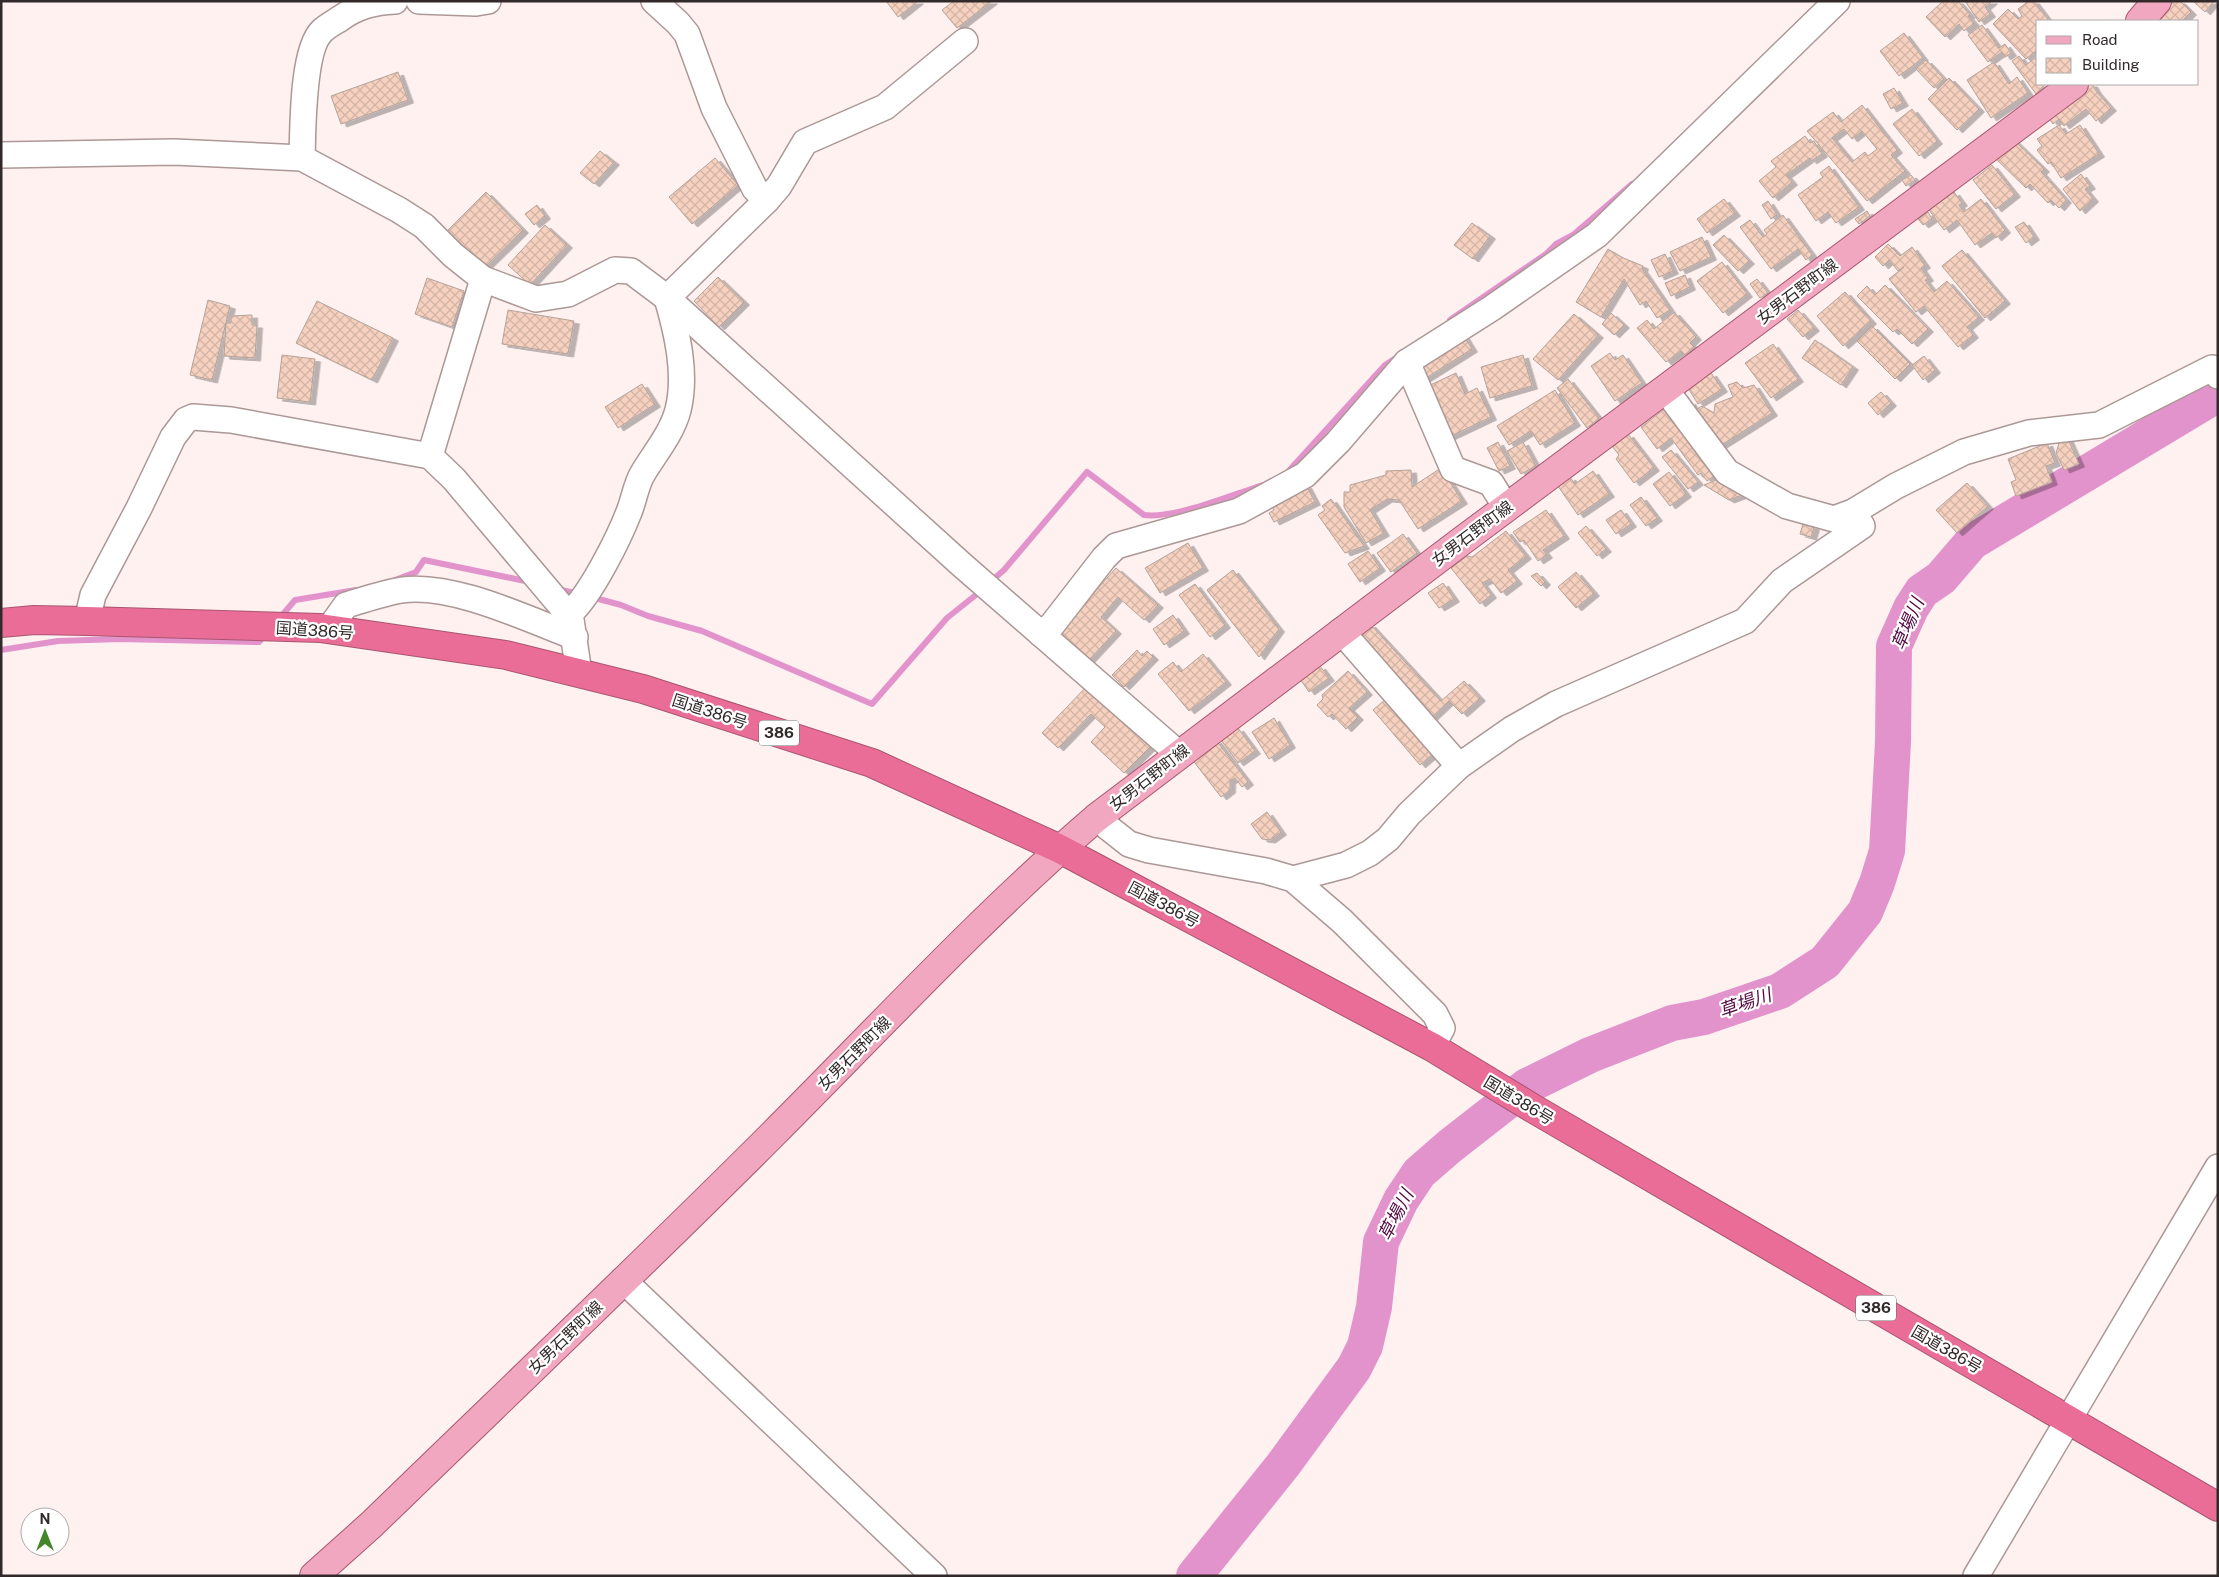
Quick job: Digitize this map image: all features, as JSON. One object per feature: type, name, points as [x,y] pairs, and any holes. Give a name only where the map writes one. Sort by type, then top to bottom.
[{"type":"highway","name":"国道386号","points":[[1,623],[34,620],[329,629],[506,655],[643,689],[872,763],[1060,849],[1432,1047],[1534,1109],[2218,1507]]},
{"type":"main road","points":[[2141,20],[2157,1]]},
{"type":"main road","name":"女男石野町線","points":[[314,1576],[372,1524],[624,1280],[1060,849],[1096,818],[1506,507],[2073,85]]},
{"type":"street","points":[[302,158],[308,68],[312,49],[321,32],[353,9],[376,2],[395,1]]},
{"type":"street","points":[[419,1],[476,3],[488,1]]},
{"type":"street","points":[[654,1],[687,34],[714,108],[755,189],[766,200]]},
{"type":"street","points":[[1041,634],[1052,625],[1104,558],[1116,546],[1239,511],[1305,475],[1338,442],[1407,362],[1492,308],[1597,235],[1837,1]]},
{"type":"street","points":[[667,298],[779,186],[805,142],[884,107],[966,41]]},
{"type":"street","points":[[1,155],[174,152],[302,158],[399,210],[424,226],[453,255],[483,279],[536,299],[568,294],[615,270],[632,271],[667,298],[962,565],[1179,754]]},
{"type":"street","points":[[430,456],[483,279]]},
{"type":"street","points":[[570,613],[579,605],[615,543],[642,473],[663,442],[678,411],[681,383],[680,363],[673,319],[667,298]]},
{"type":"street","points":[[1407,362],[1453,469],[1491,483],[1506,507]]},
{"type":"street","points":[[1665,389],[1728,472],[1787,506],[1834,519],[1853,512],[1896,486],[1964,452],[2029,433],[2099,425],[2215,372]]},
{"type":"street","points":[[87,621],[93,596],[139,508],[173,437],[186,420],[193,417],[231,420],[430,456],[454,478],[555,598],[570,613],[579,673]]},
{"type":"street","points":[[1293,879],[1346,865],[1370,853],[1388,839],[1459,766],[1512,729],[1556,704],[1745,621],[1782,581],[1862,526],[1853,512]]},
{"type":"street","points":[[329,629],[346,605],[402,590],[438,590],[464,596],[575,637]]},
{"type":"street","points":[[1341,632],[1459,766]]},
{"type":"street","points":[[1096,818],[1129,844],[1149,850],[1266,871],[1293,879],[1342,921],[1435,1014],[1442,1028],[1432,1047]]},
{"type":"street","points":[[1976,1576],[2218,1167]]},
{"type":"street","points":[[624,1280],[934,1576]]},
{"type":"building","points":[[886,1],[918,1],[898,17]]},
{"type":"building","points":[[954,1],[992,1],[957,28],[942,10]]},
{"type":"building","points":[[1943,1],[1958,1],[1974,23],[1964,31],[1959,24],[1945,37],[1926,17]]},
{"type":"building","points":[[1965,1],[1992,1],[1985,7],[1990,14],[1979,22]]},
{"type":"building","points":[[2029,1],[2034,1],[2048,20],[2036,20],[2036,51],[2026,59],[1993,24],[2008,9],[2018,19],[2022,16],[2018,9]]},
{"type":"building","points":[[2168,1],[2180,1],[2191,12],[2183,20],[2156,20]]},
{"type":"building","points":[[2193,1],[2214,1],[2205,12]]},
{"type":"building","points":[[1982,25],[1999,48],[2005,44],[2011,53],[2005,57],[2002,52],[1988,62],[1968,35]]},
{"type":"building","points":[[1904,33],[1923,58],[1899,76],[1880,51]]},
{"type":"building","points":[[2019,56],[2026,65],[2035,58],[2036,59],[2036,85],[2044,85],[2036,94],[2012,61]]},
{"type":"building","points":[[1926,60],[1944,79],[1934,88],[1916,69]]},
{"type":"building","points":[[1994,62],[2009,84],[2017,77],[2028,93],[1991,118],[1967,80]]},
{"type":"building","points":[[398,72],[408,100],[341,124],[331,96]]},
{"type":"building","points":[[1949,78],[1979,109],[1957,130],[1928,99]]},
{"type":"building","points":[[2087,85],[2093,85],[2111,108],[2096,121],[2086,109],[2064,126],[2059,119],[2053,124],[2047,115]]},
{"type":"building","points":[[1894,88],[1903,103],[1891,109],[1883,94]]},
{"type":"building","points":[[1862,105],[1897,150],[1891,155],[1905,171],[1867,201],[1807,131],[1833,112],[1841,122]],"holes":[[[1844,129],[1852,139],[1862,131],[1877,149],[1868,156],[1865,152],[1852,162],[1832,138]]]},
{"type":"building","points":[[1912,109],[1937,141],[1919,156],[1893,124]]},
{"type":"building","points":[[2059,125],[2066,134],[2080,125],[2099,154],[2061,178],[2051,162],[2048,164],[2037,150],[2042,146],[2037,139]]},
{"type":"building","points":[[1805,136],[1810,143],[1814,141],[1822,154],[1811,161],[1810,158],[1786,175],[1792,182],[1773,198],[1759,181],[1776,167],[1771,161]]},
{"type":"building","points":[[2014,140],[2044,169],[2041,172],[2066,200],[2059,208],[2051,200],[2048,203],[2030,184],[2026,188],[1995,158]]},
{"type":"building","points":[[600,151],[614,162],[594,184],[580,173]]},
{"type":"building","points":[[715,158],[738,185],[692,224],[669,197]]},
{"type":"building","points":[[1992,165],[2015,194],[1996,209],[1973,180]]},
{"type":"building","points":[[1829,166],[1859,207],[1836,223],[1828,212],[1816,221],[1798,195],[1823,177],[1820,173]]},
{"type":"building","points":[[2081,174],[2090,186],[2085,189],[2093,199],[2080,211],[2063,189]]},
{"type":"building","points":[[1911,175],[1915,180],[1906,186],[1902,180]]},
{"type":"building","points":[[486,192],[523,230],[480,272],[443,235]]},
{"type":"building","points":[[1954,192],[1962,203],[1959,205],[1964,212],[1981,199],[2005,230],[1996,238],[1992,233],[1975,245],[1957,220],[1944,230],[1929,210]]},
{"type":"building","points":[[1724,199],[1735,213],[1707,233],[1697,219]]},
{"type":"building","points":[[1768,201],[1777,215],[1771,219],[1762,205]]},
{"type":"building","points":[[537,205],[545,216],[534,225],[525,214]]},
{"type":"building","points":[[1867,211],[1870,216],[1859,224],[1855,219]]},
{"type":"building","points":[[1928,212],[1932,219],[1923,225],[1918,219]]},
{"type":"building","points":[[1783,215],[1812,255],[1806,260],[1798,249],[1771,269],[1740,227],[1750,220],[1763,237],[1767,234],[1764,230]]},
{"type":"building","points":[[2024,222],[2034,237],[2026,243],[2015,227]]},
{"type":"building","points":[[1472,223],[1490,236],[1473,259],[1454,245]]},
{"type":"building","points":[[545,225],[567,245],[530,285],[508,265]]},
{"type":"building","points":[[1724,235],[1749,261],[1738,271],[1713,245]]},
{"type":"building","points":[[1702,237],[1711,257],[1680,271],[1670,252]]},
{"type":"building","points":[[1888,244],[1900,256],[1912,247],[1925,265],[1921,268],[1928,278],[1925,280],[1934,292],[1947,281],[1979,317],[1967,327],[1973,335],[1958,347],[1924,306],[1916,312],[1889,279],[1904,267],[1898,271],[1889,260],[1883,266],[1875,257]]},
{"type":"building","points":[[1608,249],[1621,257],[1643,266],[1642,269],[1670,310],[1657,318],[1646,301],[1640,305],[1624,279],[1601,317],[1576,302]]},
{"type":"building","points":[[1962,250],[2005,301],[1985,318],[1942,266]]},
{"type":"building","points":[[1665,254],[1673,271],[1659,277],[1651,260]]},
{"type":"building","points":[[1722,262],[1747,294],[1723,313],[1697,281]]},
{"type":"building","points":[[1685,275],[1690,287],[1671,296],[1665,283]]},
{"type":"building","points":[[718,277],[744,302],[719,327],[694,301]]},
{"type":"building","points":[[427,278],[464,291],[452,327],[415,314]]},
{"type":"building","points":[[1757,279],[1768,293],[1760,298],[1750,284]]},
{"type":"building","points":[[1885,285],[1928,329],[1912,344],[1897,329],[1893,332],[1857,296],[1867,286],[1875,295]]},
{"type":"building","points":[[1845,292],[1871,321],[1843,346],[1817,316]]},
{"type":"building","points":[[208,300],[230,306],[212,380],[190,375]]},
{"type":"building","points":[[317,301],[393,338],[372,380],[296,343]]},
{"type":"building","points":[[508,310],[574,321],[568,354],[502,344]]},
{"type":"building","points":[[1798,310],[1814,328],[1803,337],[1787,319]]},
{"type":"building","points":[[1674,312],[1696,337],[1690,343],[1694,347],[1685,355],[1681,351],[1666,362],[1637,328],[1647,320],[1654,329]]},
{"type":"building","points":[[1611,313],[1624,325],[1614,335],[1602,324]]},
{"type":"building","points":[[1574,314],[1598,335],[1558,380],[1533,359]]},
{"type":"building","points":[[252,315],[252,325],[257,325],[255,358],[224,356],[226,323],[231,323],[231,316]]},
{"type":"building","points":[[1872,326],[1910,364],[1895,379],[1857,341]]},
{"type":"building","points":[[1464,336],[1472,349],[1423,380],[1415,367]]},
{"type":"building","points":[[1815,340],[1853,367],[1841,385],[1802,358]]},
{"type":"building","points":[[1773,344],[1798,379],[1771,398],[1745,363]]},
{"type":"building","points":[[1610,353],[1615,360],[1623,355],[1642,383],[1615,401],[1591,366]]},
{"type":"building","points":[[282,355],[315,359],[310,402],[277,398]]},
{"type":"building","points":[[1523,355],[1532,386],[1490,398],[1481,367]]},
{"type":"building","points":[[1924,356],[1935,370],[1923,380],[1912,365]]},
{"type":"building","points":[[1456,373],[1465,394],[1477,388],[1491,417],[1449,437],[1426,387]]},
{"type":"building","points":[[1711,373],[1722,389],[1698,404],[1688,388]]},
{"type":"building","points":[[1568,379],[1599,418],[1587,428],[1557,388]]},
{"type":"building","points":[[1737,382],[1743,388],[1754,385],[1772,413],[1712,451],[1685,408],[1690,401],[1695,410],[1702,406],[1714,413],[1715,404],[1733,397],[1728,385]]},
{"type":"building","points":[[642,384],[655,404],[618,428],[605,407]]},
{"type":"building","points":[[1555,390],[1575,423],[1540,445],[1531,431],[1509,445],[1497,426]]},
{"type":"building","points":[[1881,392],[1891,403],[1878,415],[1868,403]]},
{"type":"building","points":[[1667,407],[1717,474],[1707,481],[1701,473],[1698,475],[1671,438],[1657,449],[1641,427]]},
{"type":"building","points":[[1628,434],[1654,468],[1634,483],[1616,459],[1619,455],[1612,446]]},
{"type":"building","points":[[2067,437],[2079,464],[2064,470],[2056,453],[2060,440]]},
{"type":"building","points":[[1498,442],[1510,466],[1499,471],[1487,448]]},
{"type":"building","points":[[1523,442],[1536,466],[1521,474],[1507,451]]},
{"type":"building","points":[[2047,443],[2055,463],[2046,466],[2052,482],[2016,496],[2011,482],[2016,480],[2008,459]]},
{"type":"building","points":[[1671,450],[1698,482],[1688,489],[1662,457]]},
{"type":"building","points":[[1441,468],[1462,501],[1418,529],[1399,500],[1387,499],[1370,510],[1384,533],[1366,543],[1344,507],[1344,492],[1350,492],[1350,485],[1386,475],[1386,471],[1411,470],[1412,487]]},
{"type":"building","points":[[1593,471],[1609,494],[1578,515],[1558,486],[1570,477],[1575,484]]},
{"type":"building","points":[[1669,472],[1686,494],[1670,506],[1653,484]]},
{"type":"building","points":[[1716,480],[1742,495],[1729,500],[1704,485]]},
{"type":"building","points":[[1967,483],[1988,506],[1957,533],[1936,510]]},
{"type":"building","points":[[1306,485],[1315,502],[1274,522],[1269,513],[1274,510],[1270,503]]},
{"type":"building","points":[[1641,497],[1657,518],[1646,526],[1630,505]]},
{"type":"building","points":[[1331,499],[1364,546],[1345,553],[1318,515],[1325,510],[1322,506]]},
{"type":"building","points":[[1546,510],[1564,536],[1543,550],[1547,555],[1538,561],[1524,540],[1520,542],[1513,532]]},
{"type":"building","points":[[1621,510],[1631,524],[1616,534],[1606,520]]},
{"type":"building","points":[[1803,524],[1814,527],[1811,537],[1800,534]]},
{"type":"building","points":[[1586,526],[1606,549],[1597,556],[1578,533]]},
{"type":"building","points":[[1506,531],[1526,556],[1508,570],[1517,581],[1501,593],[1490,579],[1482,583],[1491,595],[1480,604],[1451,568],[1467,556],[1472,557]]},
{"type":"building","points":[[1403,534],[1417,553],[1391,572],[1377,553]]},
{"type":"building","points":[[1188,543],[1203,568],[1160,593],[1145,568]]},
{"type":"building","points":[[1368,551],[1380,568],[1360,582],[1348,564]]},
{"type":"building","points":[[1116,568],[1158,605],[1144,620],[1118,597],[1101,617],[1116,631],[1087,662],[1056,635]]},
{"type":"building","points":[[1233,570],[1279,629],[1259,657],[1207,590]]},
{"type":"building","points":[[1576,572],[1594,593],[1576,608],[1558,587]]},
{"type":"building","points":[[1537,573],[1545,582],[1541,586],[1531,576]]},
{"type":"building","points":[[1443,583],[1454,599],[1439,608],[1428,593]]},
{"type":"building","points":[[1195,584],[1225,625],[1210,637],[1179,595]]},
{"type":"building","points":[[1173,615],[1184,631],[1164,645],[1153,629]]},
{"type":"building","points":[[1370,624],[1441,701],[1464,681],[1480,698],[1462,714],[1449,701],[1429,720],[1355,638]]},
{"type":"building","points":[[1137,650],[1142,656],[1147,651],[1153,657],[1124,687],[1112,675]]},
{"type":"building","points":[[1203,654],[1226,682],[1189,711],[1158,674],[1173,662],[1181,672]]},
{"type":"building","points":[[1320,666],[1329,678],[1309,692],[1300,679]]},
{"type":"building","points":[[1348,671],[1367,692],[1349,708],[1358,717],[1346,729],[1332,714],[1328,717],[1317,705],[1323,699],[1322,695]]},
{"type":"building","points":[[1087,686],[1151,746],[1124,773],[1091,742],[1105,727],[1091,714],[1058,748],[1042,733]]},
{"type":"building","points":[[1387,698],[1435,752],[1420,765],[1373,710]]},
{"type":"building","points":[[1274,718],[1290,745],[1269,759],[1252,732]]},
{"type":"building","points":[[1238,728],[1255,751],[1238,763],[1221,740]]},
{"type":"building","points":[[1216,740],[1248,782],[1242,787],[1235,778],[1230,781],[1230,790],[1221,797],[1191,758]]},
{"type":"building","points":[[1267,812],[1281,832],[1270,840],[1262,839],[1251,824]]},
{"type":"waterway","points":[[1450,320],[1546,254],[1556,244],[1573,235],[1632,184]]},
{"type":"waterway","points":[[1285,475],[1385,365],[1399,356]]},
{"type":"waterway","name":"草場川","points":[[1194,1576],[1283,1465],[1354,1368],[1365,1346],[1374,1307],[1381,1242],[1401,1200],[1419,1173],[1450,1146],[1527,1086],[1590,1055],[1672,1023],[1704,1017],[1780,991],[1825,962],[1865,912],[1887,851],[1893,742],[1894,646],[1911,608],[1922,591],[1941,578],[1972,542],[2218,394]]},
{"type":"waterway","points":[[989,583],[1004,570],[1087,472],[1144,515],[1157,515],[1187,510],[1263,485]]},
{"type":"waterway","points":[[395,580],[416,572],[424,560],[530,582]]},
{"type":"waterway","points":[[557,589],[579,594]]},
{"type":"waterway","points":[[279,619],[295,600],[356,590]]},
{"type":"waterway","points":[[591,597],[702,631],[872,704],[947,618],[982,590]]},
{"type":"waterway","points":[[1,650],[58,641],[119,639],[259,642],[266,634]]}]
